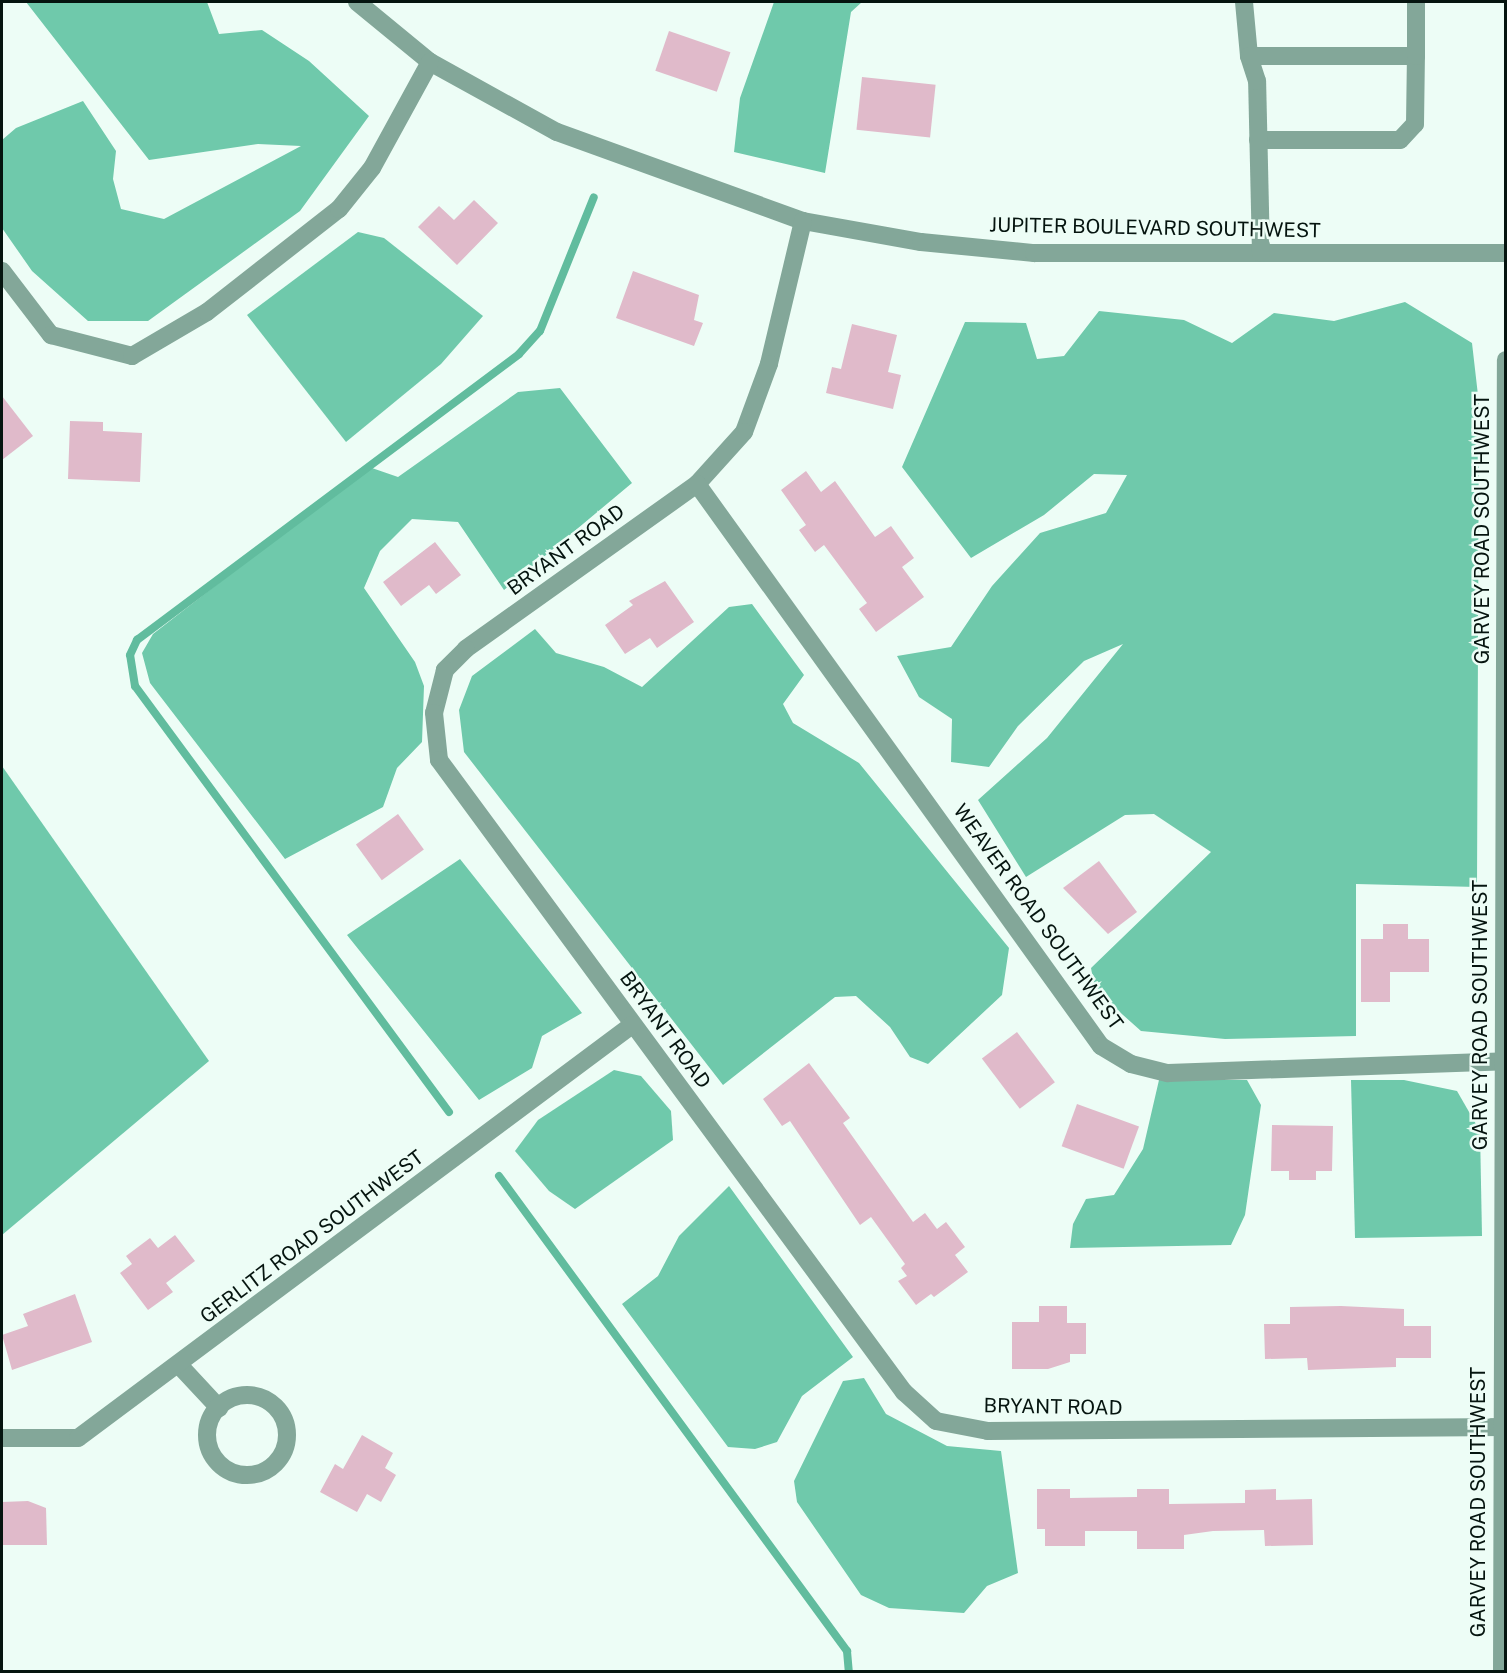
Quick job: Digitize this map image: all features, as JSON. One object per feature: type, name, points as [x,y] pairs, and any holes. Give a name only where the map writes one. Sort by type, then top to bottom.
[{"type":"street","name":"JUPITER BOULEVARD SOUTHWEST","points":[[357,2],[430,62],[557,132],[803,221],[921,242],[1034,253],[1506,253]]},
{"type":"street","points":[[1244,2],[1249,56],[1257,81],[1261,253]]},
{"type":"street","points":[[1258,140],[1400,140],[1415,124],[1416,2]]},
{"type":"street","points":[[1249,56],[1416,56]]},
{"type":"street","points":[[2,271],[51,335],[132,356],[207,312],[339,209],[372,168],[430,62]]},
{"type":"street","name":"BRYANT ROAD","points":[[803,221],[769,364],[744,432],[697,484],[466,649],[445,670],[434,713],[439,760],[904,1392],[936,1421],[988,1431],[1502,1427]]},
{"type":"street","name":"GARVEY ROAD SOUTHWEST","points":[[1502,1671],[1506,360]]},
{"type":"street","name":"WEAVER ROAD SOUTHWEST","points":[[697,484],[1101,1046],[1131,1064],[1168,1073],[1504,1061]]},
{"type":"street","name":"GERLITZ ROAD SOUTHWEST","points":[[2,1438],[78,1438],[633,1025]]},
{"type":"street","points":[[179,1365],[219,1407]]},
{"type":"street","points":[[253,1396],[275,1407],[287,1428],[284,1453],[276,1464],[251,1475],[219,1464],[207,1433],[219,1407],[253,1396]]},
{"type":"green space","points":[[26,2],[207,2],[219,34],[262,30],[309,61],[369,116],[300,211],[148,321],[88,321],[32,271],[2,228],[2,140],[16,128],[83,101],[116,151],[113,179],[121,209],[164,219],[301,146],[258,144],[149,160]]},
{"type":"green space","points":[[774,2],[862,2],[851,12],[825,173],[734,152],[740,98]]},
{"type":"green space","points":[[358,232],[384,238],[483,316],[441,364],[346,442],[247,315]]},
{"type":"green space","points":[[1405,302],[1472,343],[1479,404],[1477,887],[1356,884],[1356,1036],[1225,1039],[1141,1031],[1095,990],[1091,968],[1211,852],[1154,814],[1125,815],[1026,877],[978,800],[1047,738],[1123,644],[1084,661],[1018,726],[989,767],[951,762],[952,719],[919,697],[897,656],[951,647],[992,586],[1040,533],[1106,513],[1127,475],[1094,474],[1044,515],[971,558],[902,467],[965,322],[1026,323],[1037,359],[1064,356],[1099,311],[1184,320],[1232,343],[1274,313],[1334,321]]},
{"type":"green space","points":[[560,388],[632,483],[504,590],[458,522],[412,519],[380,551],[364,588],[415,662],[424,686],[422,742],[397,768],[383,807],[285,859],[150,683],[142,653],[153,634],[369,467],[398,477],[518,392]]},
{"type":"green space","points":[[752,604],[804,675],[783,704],[793,723],[859,763],[1009,948],[1002,995],[928,1064],[910,1057],[890,1027],[856,996],[835,997],[723,1085],[464,752],[459,710],[472,676],[535,629],[556,653],[604,667],[642,687],[729,607]]},
{"type":"green space","points":[[2,766],[209,1061],[2,1235]]},
{"type":"green space","points":[[460,859],[582,1013],[542,1036],[532,1068],[479,1100],[347,935]]},
{"type":"green space","points":[[614,1070],[641,1076],[671,1111],[673,1140],[575,1209],[549,1191],[515,1151],[538,1120]]},
{"type":"green space","points":[[1159,1080],[1247,1080],[1261,1105],[1245,1215],[1231,1245],[1070,1248],[1073,1224],[1086,1199],[1114,1195],[1143,1149]]},
{"type":"green space","points":[[1351,1080],[1404,1080],[1457,1091],[1480,1131],[1482,1236],[1355,1238]]},
{"type":"green space","points":[[729,1186],[853,1357],[802,1396],[777,1442],[755,1449],[728,1447],[622,1304],[658,1276],[679,1236]]},
{"type":"green space","points":[[864,1378],[886,1414],[947,1446],[1001,1451],[1018,1573],[987,1586],[964,1613],[889,1608],[861,1595],[797,1502],[794,1481],[843,1381]]},
{"type":"building","points":[[669,31],[730,52],[717,92],[655,71]]},
{"type":"building","points":[[862,77],[936,85],[930,137],[856,130]]},
{"type":"building","points":[[474,200],[498,223],[457,265],[418,227],[439,206],[454,220]]},
{"type":"building","points":[[633,271],[699,295],[694,320],[703,323],[694,346],[616,318]]},
{"type":"building","points":[[852,324],[897,335],[888,372],[901,375],[893,409],[826,393],[832,367],[841,369]]},
{"type":"building","points":[[2,396],[33,436],[2,460]]},
{"type":"building","points":[[70,421],[103,422],[103,431],[142,433],[140,482],[68,479]]},
{"type":"building","points":[[806,471],[821,492],[835,481],[875,537],[891,526],[914,558],[902,567],[924,597],[876,632],[859,609],[867,603],[824,545],[815,552],[799,530],[806,525],[781,490]]},
{"type":"building","points":[[435,542],[461,575],[436,594],[429,585],[401,606],[383,582]]},
{"type":"building","points":[[665,581],[694,622],[657,648],[650,638],[625,654],[605,625],[633,605],[629,601]]},
{"type":"building","points":[[398,814],[424,850],[382,880],[356,845]]},
{"type":"building","points":[[1099,861],[1137,912],[1108,934],[1063,888]]},
{"type":"building","points":[[1383,924],[1408,924],[1408,939],[1429,939],[1429,972],[1390,972],[1390,1002],[1361,1002],[1361,939],[1383,939]]},
{"type":"building","points":[[1017,1032],[1055,1082],[1020,1109],[982,1058]]},
{"type":"building","points":[[809,1063],[850,1118],[843,1123],[913,1222],[925,1213],[937,1229],[946,1222],[965,1247],[955,1255],[968,1272],[934,1297],[931,1294],[916,1305],[898,1281],[907,1276],[901,1268],[905,1264],[871,1217],[860,1225],[790,1121],[782,1126],[763,1099]]},
{"type":"building","points":[[1077,1104],[1139,1127],[1124,1169],[1062,1146]]},
{"type":"building","points":[[1272,1125],[1333,1126],[1332,1171],[1316,1171],[1316,1180],[1289,1180],[1289,1171],[1271,1171]]},
{"type":"building","points":[[175,1235],[195,1261],[166,1283],[173,1292],[148,1310],[120,1273],[132,1264],[126,1256],[150,1238],[158,1248]]},
{"type":"building","points":[[75,1294],[92,1342],[12,1370],[2,1335],[28,1326],[23,1314]]},
{"type":"building","points":[[1039,1306],[1067,1306],[1067,1323],[1086,1323],[1086,1354],[1070,1354],[1070,1362],[1048,1369],[1012,1369],[1012,1322],[1039,1322]]},
{"type":"building","points":[[1341,1306],[1404,1309],[1404,1326],[1431,1326],[1431,1358],[1396,1358],[1396,1367],[1308,1370],[1307,1358],[1265,1359],[1264,1324],[1290,1324],[1290,1307]]},
{"type":"building","points":[[362,1435],[393,1453],[385,1468],[396,1475],[381,1502],[367,1494],[357,1512],[320,1492],[335,1464],[343,1469]]},
{"type":"building","points":[[1037,1489],[1070,1489],[1070,1498],[1137,1497],[1137,1489],[1169,1489],[1169,1504],[1245,1503],[1245,1490],[1276,1489],[1276,1500],[1312,1499],[1313,1545],[1265,1546],[1264,1530],[1213,1531],[1184,1535],[1184,1549],[1137,1549],[1137,1531],[1085,1531],[1085,1546],[1045,1546],[1045,1529],[1037,1529]]},
{"type":"building","points":[[28,1501],[46,1508],[47,1545],[2,1545],[2,1502]]},
{"type":"waterway","points":[[449,1112],[135,686],[130,655],[137,640],[519,354],[540,331],[594,197]]},
{"type":"waterway","points":[[499,1176],[847,1651],[849,1672]]}]
